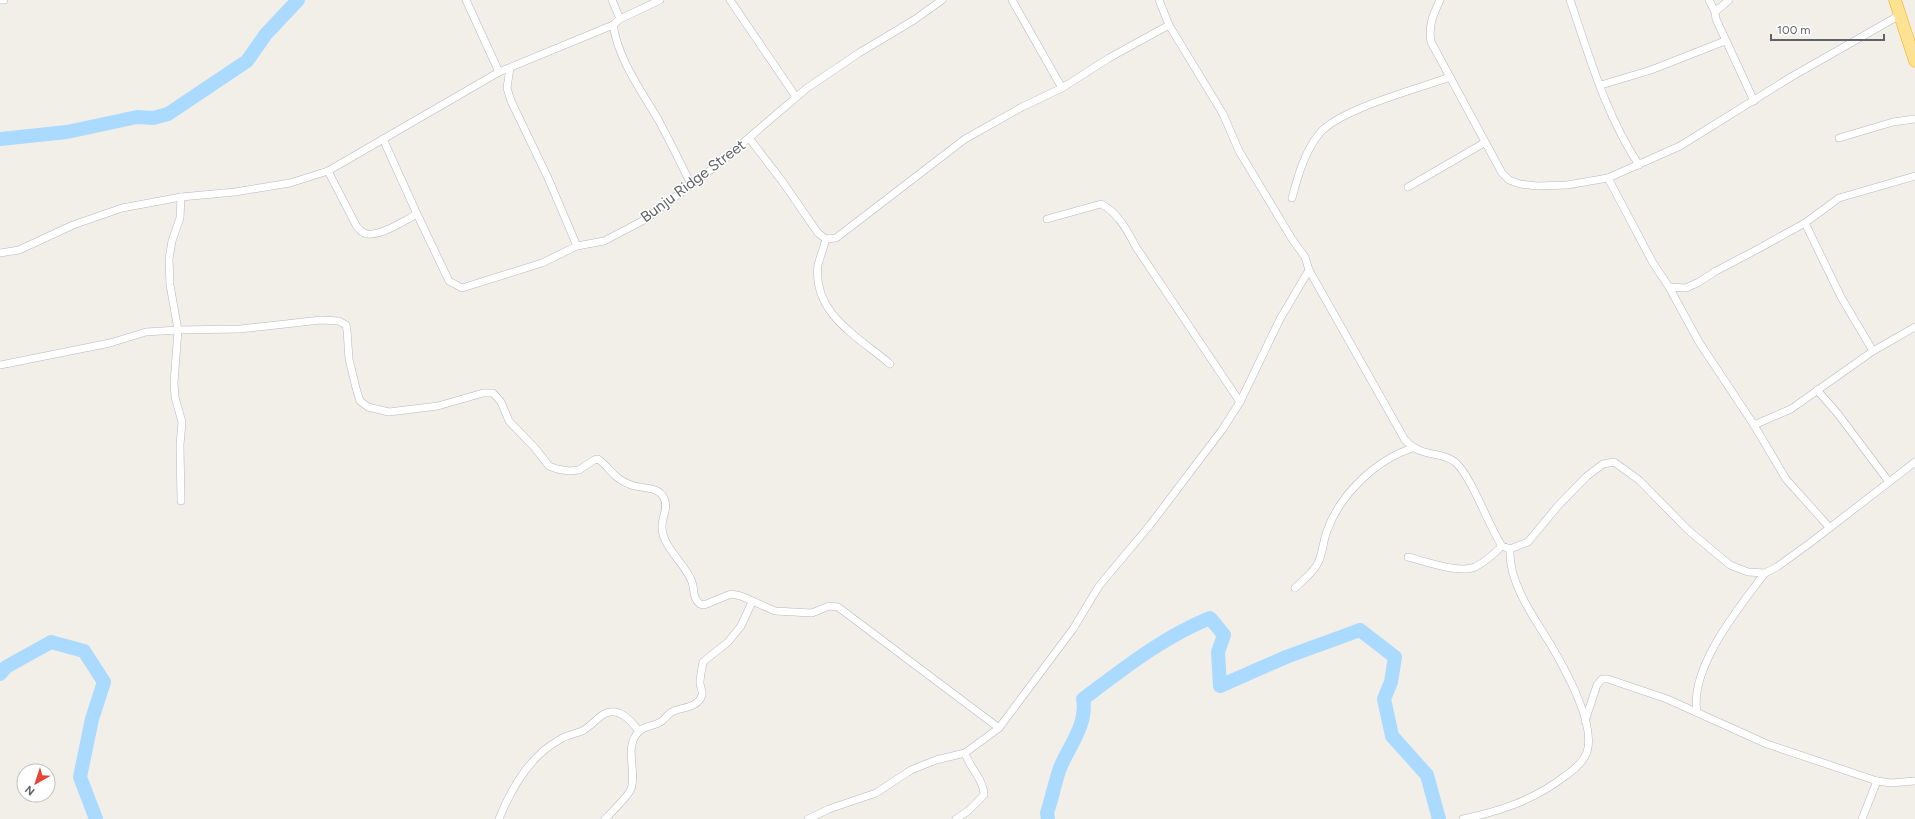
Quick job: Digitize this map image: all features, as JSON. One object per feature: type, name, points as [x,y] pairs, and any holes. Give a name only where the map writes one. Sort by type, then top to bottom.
[{"type":"highway","points":[[1895,0],[1915,61]]},
{"type":"street","points":[[466,0],[499,72]]},
{"type":"street","points":[[612,0],[620,19]]},
{"type":"street","points":[[0,252],[19,250],[72,225],[122,208],[181,197],[235,192],[290,183],[328,171],[499,72],[613,25],[620,19],[660,0]]},
{"type":"street","points":[[730,0],[796,97]]},
{"type":"street","name":"Bunju Ridge Street","points":[[383,139],[417,214],[450,281],[462,288],[542,263],[577,246],[604,241],[646,219],[706,174],[796,97],[832,70],[914,20],[942,0]]},
{"type":"street","points":[[1012,0],[1062,88]]},
{"type":"street","points":[[1159,0],[1169,25],[1223,114],[1239,151],[1278,216],[1305,257],[1310,270],[1405,440],[1413,448],[1424,453],[1447,458],[1456,463],[1472,489],[1502,546],[1510,549],[1528,542],[1586,477],[1603,464],[1614,462],[1638,480],[1688,530],[1730,566],[1748,572],[1765,573]]},
{"type":"street","points":[[1440,0],[1432,18],[1429,32],[1431,42],[1484,143],[1502,173],[1509,180],[1520,184],[1567,185],[1608,178],[1639,165],[1680,146],[1791,77],[1900,15]]},
{"type":"street","points":[[1570,0],[1619,130],[1639,165]]},
{"type":"street","points":[[1709,0],[1754,101]]},
{"type":"street","points":[[1715,12],[1729,0]]},
{"type":"street","points":[[613,25],[619,50],[659,122],[690,185]]},
{"type":"street","points":[[749,138],[818,232],[826,239],[836,238],[965,139],[1022,107],[1062,88],[1109,58],[1169,25]]},
{"type":"street","points":[[1601,85],[1651,70],[1726,41]]},
{"type":"street","points":[[510,68],[507,88],[511,101],[548,178],[577,246]]},
{"type":"street","points":[[1292,198],[1300,168],[1307,152],[1319,134],[1332,121],[1360,109],[1450,77]]},
{"type":"street","points":[[1839,138],[1893,122],[1915,119]]},
{"type":"street","points":[[1408,187],[1484,143]]},
{"type":"street","points":[[328,171],[357,227],[365,234],[372,234],[386,230],[417,214]]},
{"type":"street","points":[[1668,287],[1680,288],[1692,286],[1716,271],[1758,250],[1805,223],[1839,198],[1915,176]]},
{"type":"street","points":[[1608,178],[1652,263],[1668,287],[1699,342],[1754,425],[1786,479],[1829,527]]},
{"type":"street","points":[[181,197],[180,218],[172,241],[169,259],[170,285],[178,330],[174,382],[175,397],[182,422],[180,445],[181,501]]},
{"type":"street","points":[[1047,220],[1076,213],[1094,205],[1101,204],[1114,214],[1128,232],[1136,247],[1178,307],[1240,402]]},
{"type":"street","points":[[1805,223],[1841,296],[1873,351]]},
{"type":"street","points":[[826,239],[818,265],[821,290],[824,300],[833,316],[840,324],[890,364]]},
{"type":"street","points":[[808,819],[829,809],[865,799],[906,773],[924,765],[936,760],[966,753],[999,728],[1073,630],[1099,586],[1163,508],[1222,430],[1240,402],[1280,320],[1310,270]]},
{"type":"street","points":[[0,366],[110,343],[146,332],[240,329],[321,320],[339,321],[346,325],[349,359],[360,401],[368,407],[389,412],[438,406],[483,393],[493,393],[501,402],[509,421],[535,448],[549,466],[569,471],[579,470],[598,459],[611,474],[620,480],[640,488],[654,490],[660,494],[664,499],[666,511],[662,528],[665,540],[692,582],[694,597],[700,604],[704,604],[731,594],[762,604],[775,611],[812,613],[829,606],[838,607],[999,728]]},
{"type":"street","points":[[1754,425],[1791,409],[1873,351],[1915,327]]},
{"type":"street","points":[[1817,390],[1838,414],[1889,482]]},
{"type":"street","points":[[1295,588],[1310,574],[1318,563],[1327,530],[1346,497],[1377,466],[1401,452],[1413,448]]},
{"type":"street","points":[[1697,712],[1695,701],[1696,690],[1708,659],[1723,632],[1765,573],[1777,567],[1915,462]]},
{"type":"street","points":[[1408,557],[1451,567],[1474,567],[1502,546]]},
{"type":"street","points":[[1462,819],[1494,812],[1520,804],[1548,789],[1574,770],[1582,762],[1587,751],[1588,735],[1585,721],[1573,686],[1551,645],[1537,625],[1511,571],[1510,549]]},
{"type":"street","points":[[605,819],[617,805],[627,797],[631,790],[633,779],[630,753],[632,742],[639,731],[662,721],[672,711],[692,706],[701,697],[702,693],[700,683],[703,662],[728,642],[742,626],[752,602]]},
{"type":"street","points":[[1585,721],[1597,685],[1602,679],[1608,679],[1624,683],[1697,712],[1768,744],[1877,781],[1915,781]]},
{"type":"street","points":[[499,819],[518,780],[539,756],[559,739],[583,730],[605,713],[613,712],[621,714],[629,719],[639,731]]},
{"type":"street","points":[[956,819],[968,812],[984,795],[983,788],[967,759],[966,753]]},
{"type":"street","points":[[1862,819],[1877,781]]},
{"type":"waterway","points":[[0,139],[67,132],[137,117],[153,118],[168,114],[247,61],[266,34],[298,0]]},
{"type":"waterway","points":[[1048,819],[1047,813],[1060,768],[1077,735],[1083,717],[1083,699],[1144,654],[1176,634],[1210,618],[1224,635],[1218,652],[1220,686],[1286,657],[1360,630],[1395,657],[1391,682],[1384,699],[1392,736],[1427,775],[1439,819]]},
{"type":"waterway","points":[[0,674],[6,667],[51,642],[84,651],[104,682],[92,719],[80,777],[96,819]]}]
